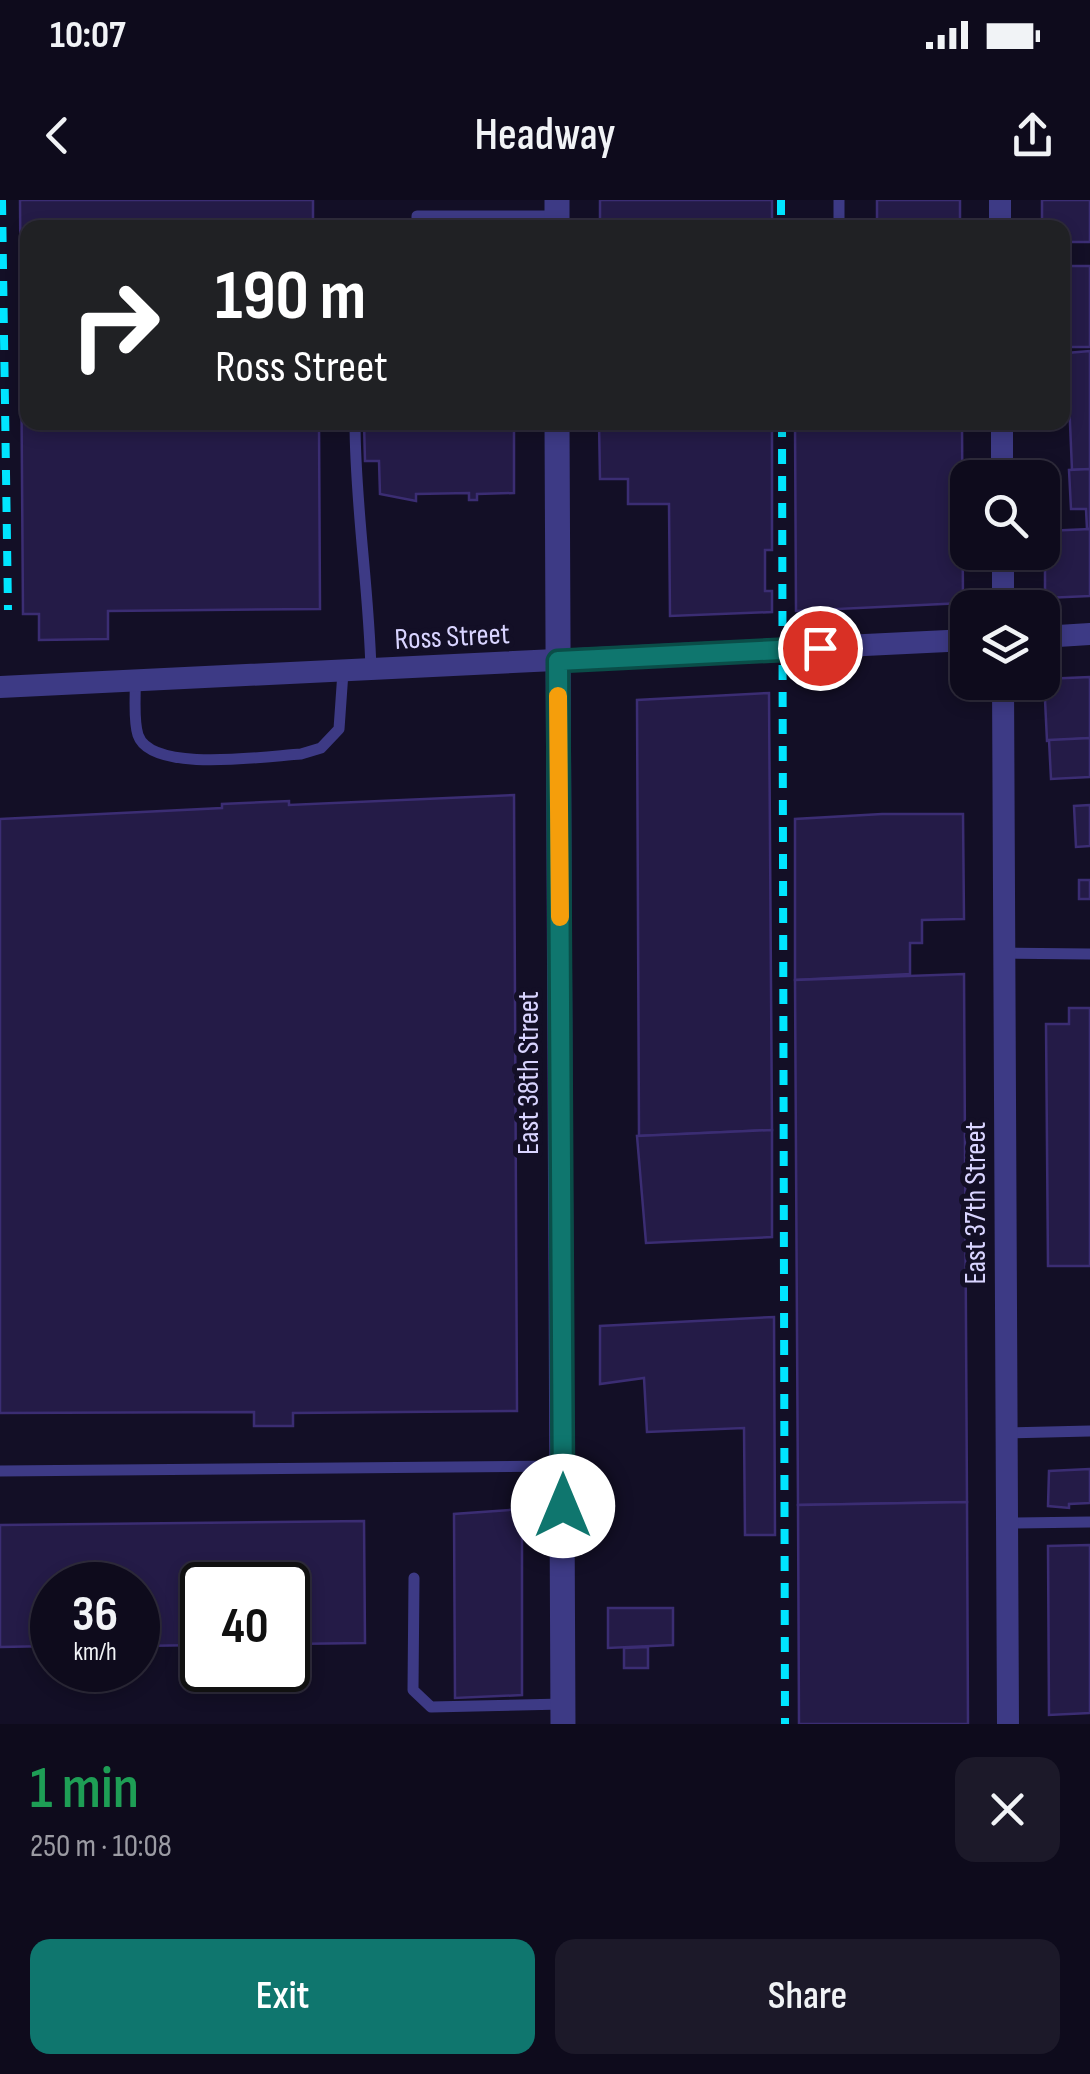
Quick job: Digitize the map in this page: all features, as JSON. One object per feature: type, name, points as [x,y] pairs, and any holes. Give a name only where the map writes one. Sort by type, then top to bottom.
[{"type":"street","name":"East 38th Street","points":[[558,430],[563,1714]]},
{"type":"street","points":[[1002,430],[1002,460]]},
{"type":"street","points":[[1060,635],[1090,634]]},
{"type":"street","name":"Ross Street","points":[[0,686],[950,641]]},
{"type":"street","name":"East 37th Street","points":[[1004,700],[1008,1724]]},
{"type":"lane","points":[[468,200],[468,215]]},
{"type":"lane","points":[[417,220],[417,216],[557,214]]},
{"type":"lane","points":[[355,430],[354,496],[364,530],[371,670]]},
{"type":"lane","points":[[135,680],[138,736],[151,752],[172,760],[301,754],[321,748],[340,729],[343,672]]},
{"type":"lane","points":[[1004,953],[1090,954]]},
{"type":"lane","points":[[1006,1433],[1090,1432]]},
{"type":"lane","points":[[0,1471],[563,1466]]},
{"type":"lane","points":[[1007,1523],[1090,1522]]},
{"type":"lane","points":[[414,1578],[413,1690],[430,1706],[563,1714]]},
{"type":"building","points":[[20,200],[313,200],[313,220],[20,220]]},
{"type":"building","points":[[600,200],[772,200],[772,220],[600,220]]},
{"type":"building","points":[[877,200],[960,200],[960,220],[877,220]]},
{"type":"building","points":[[1042,200],[1090,200],[1090,242],[1070,242],[1070,220],[1042,220]]},
{"type":"building","points":[[1070,266],[1090,266],[1090,347],[1070,347]]},
{"type":"building","points":[[1090,351],[1090,469],[1072,470],[1070,353]]},
{"type":"building","points":[[22,430],[319,430],[320,609],[108,611],[108,639],[39,640],[39,614],[23,614]]},
{"type":"building","points":[[364,430],[514,430],[514,493],[477,494],[477,500],[469,500],[469,493],[416,494],[416,501],[380,494],[379,461],[365,461]]},
{"type":"building","points":[[599,430],[772,430],[772,550],[765,550],[765,591],[772,591],[772,612],[670,616],[669,504],[628,504],[628,479],[600,479]]},
{"type":"building","points":[[795,430],[962,430],[962,460],[950,460],[950,570],[963,570],[963,590],[950,590],[950,604],[796,611]]},
{"type":"building","points":[[1090,469],[1087,529],[1086,509],[1071,509],[1069,470]]},
{"type":"building","points":[[1090,529],[1090,596],[1060,597],[1060,590],[1045,590],[1045,570],[1060,570],[1060,530]]},
{"type":"building","points":[[1090,677],[1090,738],[1047,741],[1045,700],[1060,700],[1060,678]]},
{"type":"building","points":[[769,693],[772,1130],[639,1136],[637,700]]},
{"type":"building","points":[[1090,738],[1090,777],[1051,779],[1049,740]]},
{"type":"building","points":[[514,795],[517,1411],[293,1413],[293,1426],[254,1426],[254,1412],[0,1413],[0,819],[222,808],[222,804],[289,801],[289,805]]},
{"type":"building","points":[[1090,805],[1090,846],[1076,847],[1074,806]]},
{"type":"building","points":[[963,814],[964,919],[922,920],[922,943],[910,943],[910,974],[795,980],[795,819]]},
{"type":"building","points":[[1079,880],[1090,880],[1090,899],[1079,899]]},
{"type":"building","points":[[964,974],[967,1502],[798,1505],[795,980]]},
{"type":"building","points":[[1069,1008],[1090,1008],[1090,1266],[1048,1266],[1046,1024],[1069,1024]]},
{"type":"building","points":[[772,1130],[772,1237],[646,1243],[637,1136]]},
{"type":"building","points":[[774,1317],[775,1535],[745,1535],[744,1428],[647,1432],[644,1378],[600,1384],[600,1326]]},
{"type":"building","points":[[1090,1469],[1090,1503],[1069,1504],[1069,1508],[1048,1506],[1049,1471]]},
{"type":"building","points":[[967,1502],[968,1724],[799,1724],[798,1505]]},
{"type":"building","points":[[522,1509],[522,1695],[455,1698],[454,1514]]},
{"type":"building","points":[[364,1521],[365,1643],[310,1644],[310,1562],[180,1562],[180,1645],[160,1646],[160,1562],[30,1562],[30,1646],[0,1647],[0,1525]]},
{"type":"building","points":[[1090,1545],[1090,1713],[1049,1715],[1048,1546]]},
{"type":"building","points":[[608,1608],[673,1608],[673,1645],[608,1648]]},
{"type":"building","points":[[648,1647],[648,1668],[624,1668],[624,1648]]},
{"type":"railway","points":[[2,200],[8,610]]},
{"type":"railway","points":[[781,200],[781,220]]},
{"type":"railway","points":[[782,430],[785,1724]]},
{"type":"slow traffic","points":[[558,696],[560,917]]},
{"type":"route","points":[[563,1506],[558,661],[820,648]]}]
